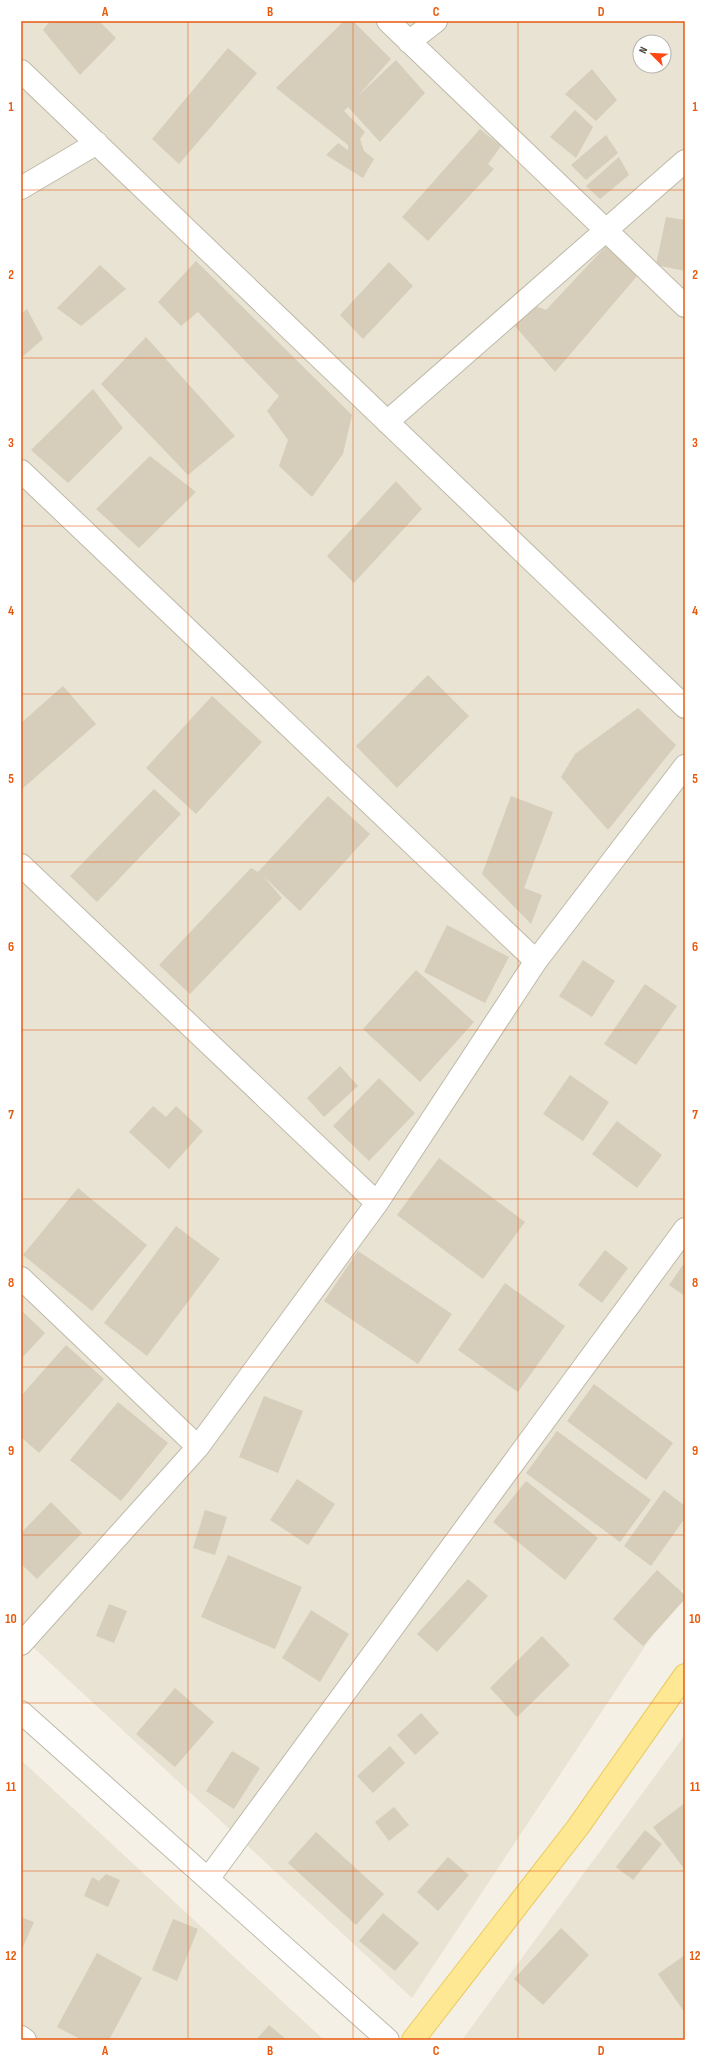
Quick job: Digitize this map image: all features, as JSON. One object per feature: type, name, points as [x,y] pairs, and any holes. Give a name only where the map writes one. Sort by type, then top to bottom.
[{"type":"main road","points":[[413,2040],[578,1827],[685,1675]]},
{"type":"street","points":[[388,21],[685,306]]},
{"type":"street","points":[[409,42],[436,21]]},
{"type":"street","points":[[21,71],[685,708]]},
{"type":"street","points":[[21,188],[97,143]]},
{"type":"street","points":[[387,422],[685,161]]},
{"type":"street","points":[[21,471],[536,961]]},
{"type":"street","points":[[21,1644],[198,1447],[378,1203],[536,961],[685,766]]},
{"type":"street","points":[[21,865],[378,1203]]},
{"type":"street","points":[[208,1879],[685,1229]]},
{"type":"street","points":[[21,1278],[198,1447]]},
{"type":"street","points":[[21,1712],[388,2040]]},
{"type":"street","points":[[21,2037],[26,2040]]},
{"type":"shaded area","points":[[21,21],[685,21],[685,1586],[412,1998],[21,1636]]},
{"type":"shaded area","points":[[685,1735],[685,2040],[462,2040]]},
{"type":"shaded area","points":[[21,1760],[324,2040],[21,2040]]},
{"type":"building","points":[[50,21],[99,21],[116,38],[80,75],[43,30]]},
{"type":"building","points":[[344,21],[353,21],[391,59],[358,96],[396,60],[425,93],[380,142],[348,107],[344,111],[365,132],[360,139],[364,151],[374,159],[363,178],[326,155],[338,143],[348,150],[348,145],[276,88]]},
{"type":"building","points":[[228,48],[257,73],[179,164],[152,139]]},
{"type":"building","points":[[592,69],[617,100],[596,121],[565,94]]},
{"type":"building","points":[[575,110],[593,127],[576,158],[550,137]]},
{"type":"building","points":[[480,129],[501,146],[488,164],[494,169],[428,241],[402,217]]},
{"type":"building","points":[[606,135],[618,153],[586,180],[571,165]]},
{"type":"building","points":[[619,157],[629,175],[600,199],[586,186]]},
{"type":"building","points":[[666,217],[685,220],[685,271],[656,265]]},
{"type":"building","points":[[609,243],[638,275],[555,372],[514,325],[532,305],[546,310]]},
{"type":"building","points":[[196,261],[352,415],[343,454],[312,497],[279,466],[288,440],[267,411],[279,396],[198,312],[181,326],[158,302]]},
{"type":"building","points":[[389,262],[413,286],[363,339],[340,315]]},
{"type":"building","points":[[100,265],[126,289],[81,326],[57,308]]},
{"type":"building","points":[[27,309],[43,339],[21,358],[21,314]]},
{"type":"building","points":[[146,337],[235,436],[188,475],[101,384]]},
{"type":"building","points":[[93,389],[123,428],[68,483],[31,450]]},
{"type":"building","points":[[150,456],[196,492],[139,548],[96,509]]},
{"type":"building","points":[[396,481],[422,509],[354,583],[327,556]]},
{"type":"building","points":[[428,675],[469,716],[397,788],[356,746]]},
{"type":"building","points":[[63,686],[96,724],[21,790],[21,723]]},
{"type":"building","points":[[212,696],[262,742],[196,814],[146,768]]},
{"type":"building","points":[[638,708],[676,745],[608,830],[561,777],[575,754]]},
{"type":"building","points":[[154,789],[181,814],[97,902],[70,876]]},
{"type":"building","points":[[328,796],[370,834],[300,911],[262,875],[282,898],[190,994],[159,965],[251,868],[258,872]]},
{"type":"building","points":[[511,796],[553,812],[524,888],[542,895],[531,924],[482,874]]},
{"type":"building","points":[[447,925],[509,957],[485,1003],[424,972]]},
{"type":"building","points":[[583,960],[615,981],[592,1017],[559,996]]},
{"type":"building","points":[[416,970],[474,1022],[420,1082],[363,1029]]},
{"type":"building","points":[[645,984],[677,1006],[636,1065],[604,1044]]},
{"type":"building","points":[[340,1066],[358,1086],[324,1117],[307,1098]]},
{"type":"building","points":[[570,1075],[609,1102],[583,1141],[543,1114]]},
{"type":"building","points":[[379,1078],[415,1113],[369,1161],[333,1126]]},
{"type":"building","points":[[153,1106],[166,1117],[176,1106],[203,1131],[169,1169],[129,1132]]},
{"type":"building","points":[[617,1121],[662,1155],[637,1188],[592,1154]]},
{"type":"building","points":[[439,1158],[525,1222],[483,1279],[397,1215]]},
{"type":"building","points":[[78,1188],[147,1245],[92,1311],[23,1255]]},
{"type":"building","points":[[176,1226],[220,1259],[147,1356],[104,1323]]},
{"type":"building","points":[[605,1250],[628,1268],[602,1303],[578,1285]]},
{"type":"building","points":[[358,1251],[452,1314],[418,1364],[324,1301]]},
{"type":"building","points":[[685,1262],[685,1296],[669,1285]]},
{"type":"building","points":[[505,1283],[565,1326],[518,1392],[458,1350]]},
{"type":"building","points":[[21,1310],[45,1333],[21,1359]]},
{"type":"building","points":[[66,1345],[104,1379],[39,1453],[21,1437],[21,1396]]},
{"type":"building","points":[[594,1384],[673,1443],[646,1480],[567,1421]]},
{"type":"building","points":[[264,1396],[303,1411],[278,1473],[239,1457]]},
{"type":"building","points":[[118,1402],[168,1443],[121,1501],[70,1460]]},
{"type":"building","points":[[557,1431],[651,1500],[620,1542],[526,1473]]},
{"type":"building","points":[[297,1479],[335,1504],[308,1545],[270,1520]]},
{"type":"building","points":[[526,1481],[598,1538],[565,1580],[493,1522]]},
{"type":"building","points":[[664,1490],[685,1506],[685,1518],[651,1566],[624,1546]]},
{"type":"building","points":[[51,1502],[82,1533],[37,1579],[21,1564],[21,1533]]},
{"type":"building","points":[[205,1510],[227,1517],[215,1555],[193,1548]]},
{"type":"building","points":[[228,1555],[302,1587],[275,1649],[201,1617]]},
{"type":"building","points":[[657,1570],[685,1595],[685,1599],[643,1646],[613,1619]]},
{"type":"building","points":[[468,1579],[488,1596],[437,1652],[417,1634]]},
{"type":"building","points":[[109,1604],[127,1611],[114,1643],[96,1636]]},
{"type":"building","points":[[311,1610],[349,1634],[320,1682],[282,1658]]},
{"type":"building","points":[[542,1636],[570,1665],[517,1717],[490,1688]]},
{"type":"building","points":[[175,1688],[214,1722],[175,1767],[136,1734]]},
{"type":"building","points":[[421,1713],[439,1733],[415,1755],[397,1735]]},
{"type":"building","points":[[390,1746],[405,1763],[373,1793],[357,1776]]},
{"type":"building","points":[[232,1751],[260,1768],[234,1809],[206,1791]]},
{"type":"building","points":[[685,1803],[685,1870],[653,1827]]},
{"type":"building","points":[[394,1807],[409,1825],[389,1841],[375,1822]]},
{"type":"building","points":[[645,1830],[662,1844],[633,1880],[616,1867]]},
{"type":"building","points":[[316,1832],[384,1894],[356,1925],[288,1863]]},
{"type":"building","points":[[448,1857],[469,1875],[438,1911],[417,1892]]},
{"type":"building","points":[[106,1874],[120,1880],[108,1907],[84,1896],[92,1877],[99,1881]]},
{"type":"building","points":[[383,1913],[419,1943],[395,1971],[359,1941]]},
{"type":"building","points":[[21,1917],[34,1922],[21,1951]]},
{"type":"building","points":[[173,1919],[198,1929],[177,1981],[152,1970]]},
{"type":"building","points":[[561,1928],[589,1955],[543,2005],[514,1979]]},
{"type":"building","points":[[97,1953],[142,1978],[109,2040],[82,2040],[57,2027]]},
{"type":"building","points":[[685,1955],[685,2013],[658,1974]]},
{"type":"building","points":[[269,2025],[287,2040],[256,2040]]}]
